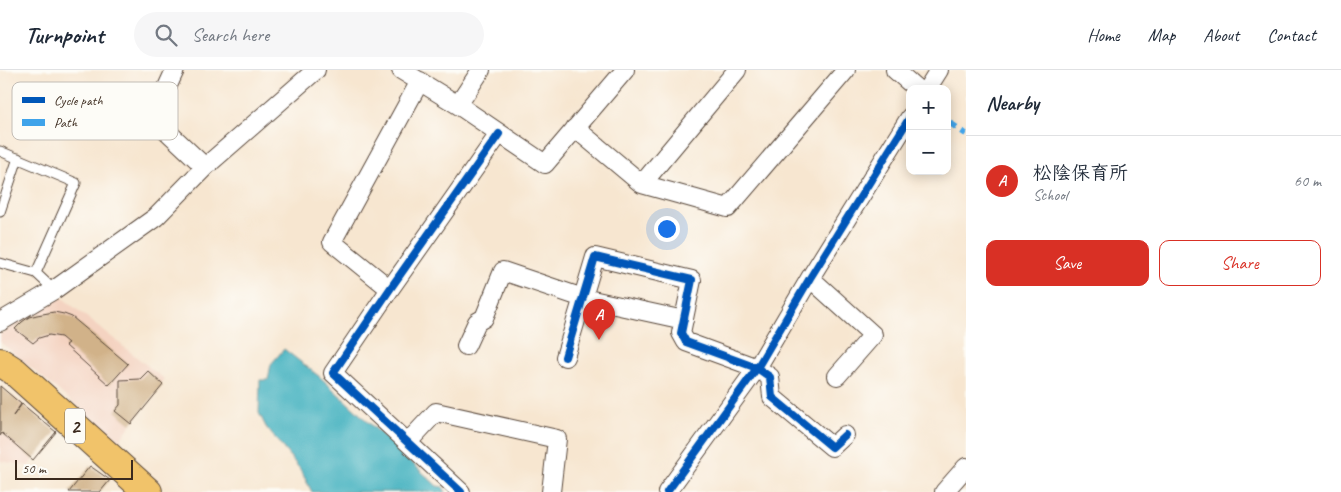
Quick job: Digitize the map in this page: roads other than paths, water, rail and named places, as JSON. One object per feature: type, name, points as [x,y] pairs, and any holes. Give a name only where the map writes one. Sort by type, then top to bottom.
[{"type":"highway","name":"2","points":[[0,362],[14,372],[148,492]]},
{"type":"street","points":[[170,82],[175,70]]},
{"type":"street","points":[[0,322],[54,290],[156,217],[205,167],[316,70]]},
{"type":"street","points":[[401,70],[458,104],[545,164],[625,70]]},
{"type":"street","points":[[458,104],[481,70]]},
{"type":"street","points":[[642,184],[737,70]]},
{"type":"street","points":[[576,128],[642,184],[728,208],[846,70]]},
{"type":"street","points":[[895,70],[912,85]]},
{"type":"street","points":[[930,85],[939,70]]},
{"type":"street","points":[[390,289],[332,242],[420,81]]},
{"type":"street","points":[[667,492],[757,368],[810,278],[906,123]]},
{"type":"street","points":[[461,492],[333,373],[499,134]]},
{"type":"street","points":[[176,140],[205,167]]},
{"type":"street","points":[[565,357],[595,257],[692,280],[681,333],[686,342],[757,368],[770,377],[772,397],[832,447],[845,435]]},
{"type":"street","points":[[466,346],[477,322],[484,318],[503,271],[583,298],[684,320]]},
{"type":"street","points":[[810,278],[873,335],[837,376]]},
{"type":"street","points":[[408,442],[436,412],[557,439],[551,492]]},
{"type":"street","points":[[944,492],[966,466]]},
{"type":"lane","points":[[0,151],[76,183],[36,273]]},
{"type":"lane","points":[[0,212],[18,158]]},
{"type":"lane","points":[[0,263],[36,273],[54,290]]},
{"type":"water","points":[[284,349],[320,377],[437,486],[443,487],[446,492],[312,492],[300,469],[266,427],[259,413],[260,380],[268,380],[271,364]]},
{"type":"place","name":"松陰保育所","points":[[599,340]]}]
